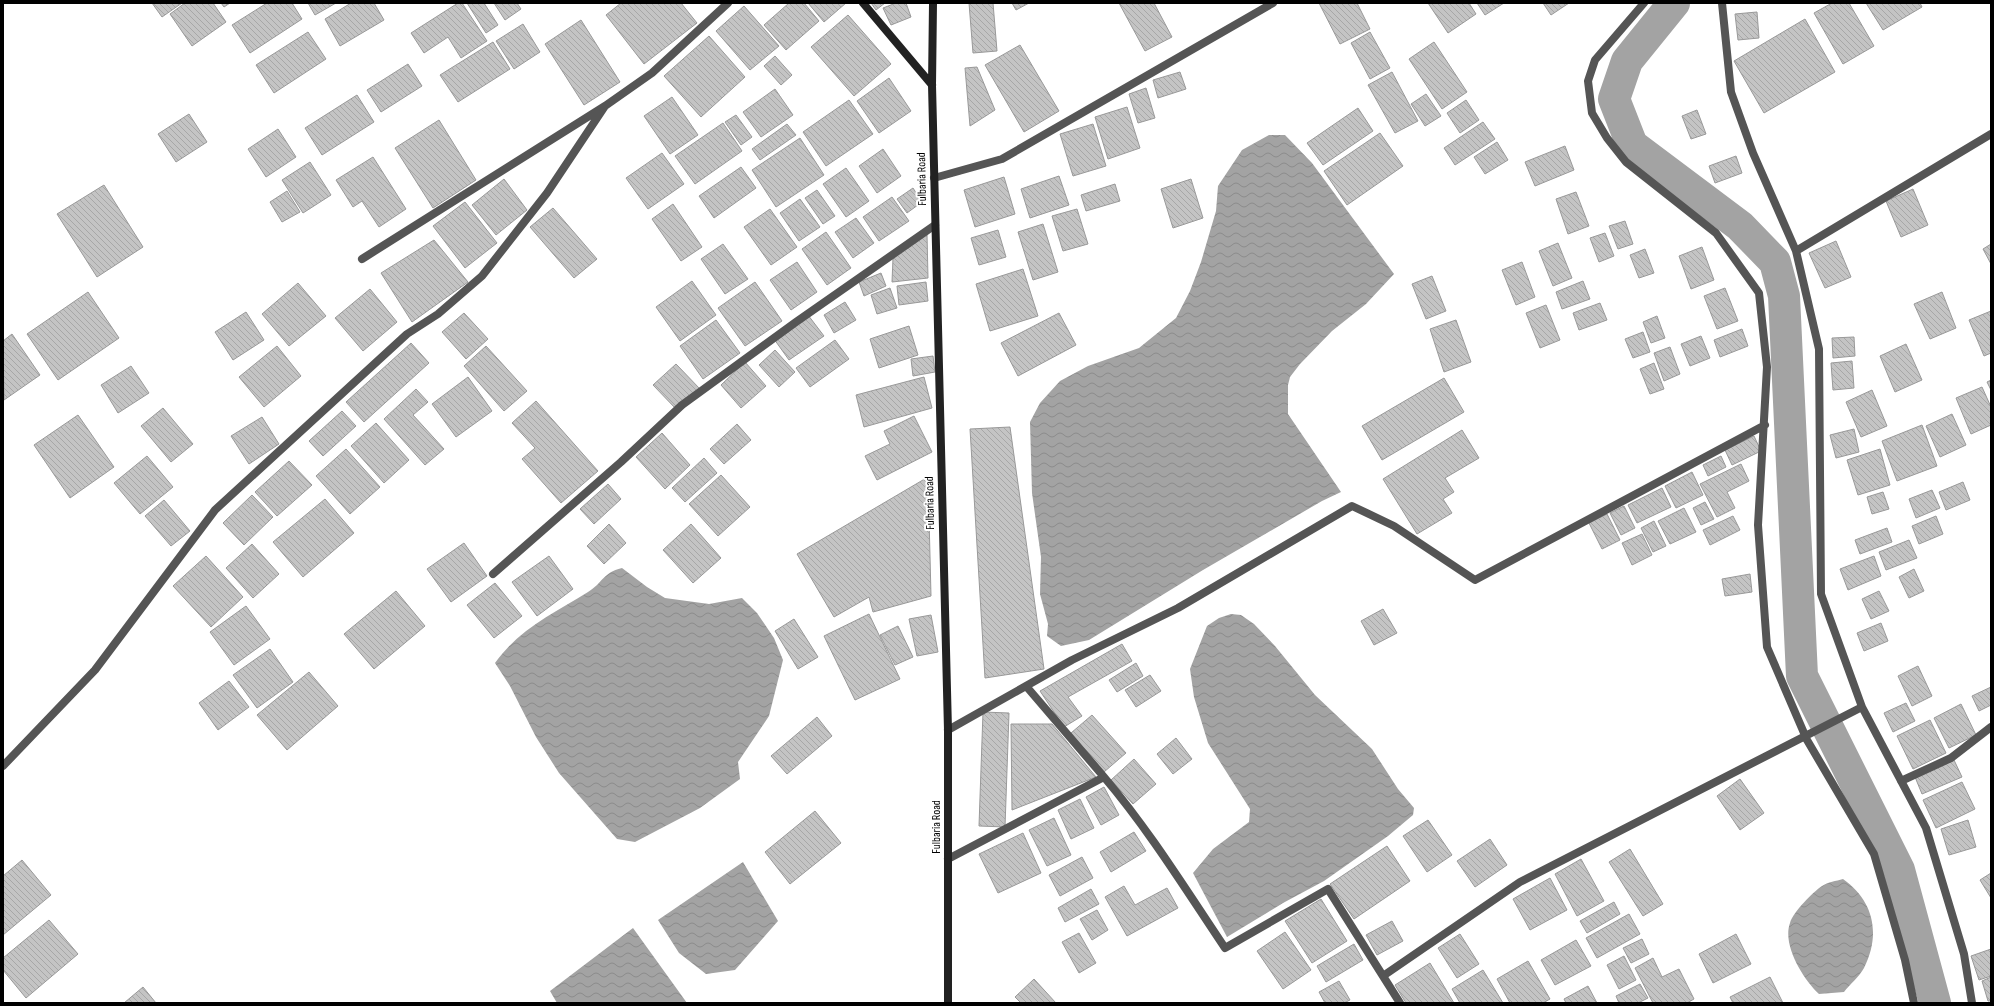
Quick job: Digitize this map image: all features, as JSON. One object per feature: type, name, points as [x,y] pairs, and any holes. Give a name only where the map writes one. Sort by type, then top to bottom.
[{"type":"main road","points":[[863,3],[932,85]]},
{"type":"main road","name":"Fulbaria Road","points":[[934,3],[932,85],[948,730],[948,1003]]},
{"type":"street","points":[[362,259],[605,106],[652,73],[728,3]]},
{"type":"street","points":[[934,178],[1002,159],[1273,3]]},
{"type":"street","points":[[1644,3],[1595,60],[1588,81],[1592,113],[1607,138],[1626,162],[1716,233],[1759,293],[1767,367],[1765,425],[1758,525],[1767,647],[1805,736],[1874,854],[1905,960],[1914,1003]]},
{"type":"street","points":[[1722,3],[1731,92],[1753,153],[1796,251],[1819,349],[1821,594],[1862,707],[1926,828],[1964,954],[1972,1003]]},
{"type":"street","points":[[3,766],[95,670],[216,510],[407,334],[438,314],[482,276],[547,193],[605,106]]},
{"type":"street","points":[[1796,251],[1991,134]]},
{"type":"street","points":[[494,574],[622,462],[682,404],[935,225]]},
{"type":"street","points":[[948,730],[1072,660],[1178,608],[1352,506],[1394,526],[1475,580],[1765,425]]},
{"type":"street","points":[[1026,686],[1118,793],[1176,874],[1225,948],[1328,889],[1400,1003]]},
{"type":"street","points":[[1383,976],[1520,882],[1862,707]]},
{"type":"street","points":[[1901,781],[1951,758],[1991,727]]},
{"type":"street","points":[[948,859],[1104,777]]},
{"type":"water","points":[[1269,135],[1285,135],[1312,163],[1394,274],[1366,304],[1332,331],[1300,364],[1290,377],[1288,385],[1288,414],[1341,492],[1322,501],[1203,570],[1089,640],[1061,646],[1047,636],[1048,624],[1040,594],[1041,557],[1032,493],[1030,422],[1040,403],[1060,381],[1088,366],[1139,348],[1176,318],[1190,291],[1201,262],[1216,211],[1218,186],[1242,150]]},
{"type":"water","points":[[622,568],[647,587],[665,598],[709,604],[742,598],[757,613],[774,638],[783,660],[769,716],[738,762],[740,779],[700,808],[635,842],[617,839],[559,773],[536,737],[510,686],[495,663],[504,651],[526,631],[593,589],[606,575]]},
{"type":"water","points":[[1231,614],[1241,615],[1254,624],[1275,646],[1315,695],[1372,749],[1398,789],[1414,808],[1413,815],[1388,836],[1324,881],[1283,903],[1227,937],[1193,873],[1213,849],[1249,822],[1250,809],[1208,743],[1194,697],[1190,669],[1207,626],[1219,618]]},
{"type":"water","points":[[743,862],[778,921],[735,970],[706,974],[679,953],[658,920]]},
{"type":"water","points":[[1843,879],[1862,897],[1868,908],[1872,919],[1872,943],[1864,968],[1844,992],[1819,994],[1801,971],[1791,951],[1788,932],[1792,918],[1809,897],[1822,886]]},
{"type":"water","points":[[633,928],[687,1003],[557,1003],[550,991]]},
{"type":"building","points":[[152,3],[182,3],[162,17]]},
{"type":"building","points":[[185,3],[213,3],[226,22],[192,46],[170,14]]},
{"type":"building","points":[[221,3],[230,3],[224,7]]},
{"type":"building","points":[[267,3],[292,3],[302,19],[250,53],[232,25]]},
{"type":"building","points":[[308,3],[336,3],[315,15]]},
{"type":"building","points":[[351,3],[374,3],[384,20],[340,46],[325,19]]},
{"type":"building","points":[[458,3],[462,3],[487,41],[461,58],[448,37],[424,53],[411,33]]},
{"type":"building","points":[[467,3],[484,3],[498,25],[486,33]]},
{"type":"building","points":[[494,3],[517,3],[521,9],[505,20]]},
{"type":"building","points":[[621,3],[681,3],[697,23],[644,64],[606,15]]},
{"type":"building","points":[[789,3],[804,3],[819,21],[786,50],[764,25]]},
{"type":"building","points":[[808,3],[846,3],[824,22]]},
{"type":"building","points":[[871,3],[885,3],[876,10]]},
{"type":"building","points":[[896,3],[906,3],[911,17],[891,25],[883,8]]},
{"type":"building","points":[[969,3],[993,3],[997,51],[973,53]]},
{"type":"building","points":[[1012,3],[1029,3],[1016,10]]},
{"type":"building","points":[[1119,3],[1154,3],[1172,37],[1145,51]]},
{"type":"building","points":[[1319,3],[1357,3],[1370,29],[1340,44]]},
{"type":"building","points":[[1428,3],[1469,3],[1476,14],[1448,33]]},
{"type":"building","points":[[1477,3],[1504,3],[1485,15]]},
{"type":"building","points":[[1543,3],[1569,3],[1551,15]]},
{"type":"building","points":[[1832,3],[1849,3],[1874,46],[1843,64],[1814,13]]},
{"type":"building","points":[[1866,3],[1920,3],[1922,7],[1883,30]]},
{"type":"building","points":[[744,6],[779,46],[750,70],[716,31]]},
{"type":"building","points":[[1757,12],[1759,38],[1738,40],[1735,14]]},
{"type":"building","points":[[848,15],[891,64],[854,96],[811,47]]},
{"type":"building","points":[[1805,19],[1835,72],[1764,113],[1734,61]]},
{"type":"building","points":[[581,20],[620,82],[584,105],[545,44]]},
{"type":"building","points":[[523,24],[540,52],[514,69],[496,41]]},
{"type":"building","points":[[308,32],[326,59],[274,93],[256,65]]},
{"type":"building","points":[[1370,32],[1390,68],[1370,79],[1351,43]]},
{"type":"building","points":[[709,36],[745,77],[701,117],[664,76]]},
{"type":"building","points":[[493,42],[510,69],[458,102],[440,75]]},
{"type":"building","points":[[1434,42],[1467,92],[1442,109],[1409,59]]},
{"type":"building","points":[[1020,45],[1059,111],[1024,132],[985,65]]},
{"type":"building","points":[[775,56],[792,75],[781,85],[764,66]]},
{"type":"building","points":[[408,64],[422,86],[381,112],[367,90]]},
{"type":"building","points":[[977,67],[995,110],[970,126],[965,68]]},
{"type":"building","points":[[1180,72],[1186,89],[1158,98],[1153,80]]},
{"type":"building","points":[[1392,72],[1418,121],[1395,133],[1368,85]]},
{"type":"building","points":[[889,78],[911,111],[879,133],[857,101]]},
{"type":"building","points":[[1146,88],[1155,118],[1138,123],[1129,94]]},
{"type":"building","points":[[775,89],[793,115],[761,137],[743,112]]},
{"type":"building","points":[[1426,94],[1441,116],[1425,126],[1411,104]]},
{"type":"building","points":[[357,95],[374,122],[322,155],[305,128]]},
{"type":"building","points":[[672,97],[698,135],[670,154],[644,116]]},
{"type":"building","points":[[849,100],[873,134],[826,166],[803,132]]},
{"type":"building","points":[[1466,100],[1479,120],[1460,133],[1447,113]]},
{"type":"building","points":[[1127,107],[1140,148],[1108,159],[1095,117]]},
{"type":"building","points":[[1358,108],[1373,131],[1323,165],[1307,143]]},
{"type":"building","points":[[1697,110],[1706,134],[1691,139],[1682,116]]},
{"type":"building","points":[[189,114],[207,142],[176,162],[158,134]]},
{"type":"building","points":[[736,115],[752,137],[741,145],[725,122]]},
{"type":"building","points":[[439,120],[476,180],[433,208],[395,148]]},
{"type":"building","points":[[1483,122],[1495,139],[1455,165],[1444,148]]},
{"type":"building","points":[[723,123],[742,151],[695,184],[675,156]]},
{"type":"building","points":[[787,124],[796,135],[760,160],[752,149]]},
{"type":"building","points":[[1093,124],[1106,166],[1073,176],[1060,134]]},
{"type":"building","points":[[278,129],[296,157],[266,177],[248,149]]},
{"type":"building","points":[[1380,133],[1403,166],[1347,205],[1324,171]]},
{"type":"building","points":[[800,138],[824,175],[776,207],[752,170]]},
{"type":"building","points":[[1497,142],[1508,160],[1485,174],[1474,157]]},
{"type":"building","points":[[1565,146],[1574,170],[1535,186],[1525,162]]},
{"type":"building","points":[[883,149],[901,176],[877,193],[859,166]]},
{"type":"building","points":[[662,153],[684,184],[648,209],[626,178]]},
{"type":"building","points":[[1736,156],[1742,173],[1715,183],[1709,166]]},
{"type":"building","points":[[373,157],[406,209],[379,227],[362,201],[353,207],[336,180]]},
{"type":"building","points":[[310,162],[331,195],[303,213],[282,180]]},
{"type":"building","points":[[741,167],[756,188],[714,218],[699,196]]},
{"type":"building","points":[[846,168],[869,201],[846,217],[823,184]]},
{"type":"building","points":[[1059,176],[1069,205],[1030,218],[1021,189]]},
{"type":"building","points":[[1004,177],[1015,214],[975,227],[964,190]]},
{"type":"building","points":[[504,179],[527,210],[496,235],[472,205]]},
{"type":"building","points":[[1191,179],[1203,218],[1173,228],[1161,189]]},
{"type":"building","points":[[1115,184],[1120,201],[1086,211],[1081,195]]},
{"type":"building","points":[[104,185],[143,247],[97,277],[57,214]]},
{"type":"building","points":[[913,188],[922,202],[907,213],[897,199]]},
{"type":"building","points":[[1913,189],[1928,225],[1901,237],[1886,201]]},
{"type":"building","points":[[817,190],[835,216],[823,224],[805,198]]},
{"type":"building","points":[[287,191],[300,212],[282,222],[270,202]]},
{"type":"building","points":[[1576,192],[1589,226],[1568,234],[1556,199]]},
{"type":"building","points":[[892,197],[909,221],[879,241],[863,217]]},
{"type":"building","points":[[800,199],[820,227],[799,241],[780,213]]},
{"type":"building","points":[[465,202],[497,243],[465,268],[433,226]]},
{"type":"building","points":[[673,204],[702,247],[681,261],[652,219]]},
{"type":"building","points":[[553,208],[597,259],[574,278],[530,227]]},
{"type":"building","points":[[770,209],[797,247],[771,265],[744,227]]},
{"type":"building","points":[[1077,209],[1088,244],[1063,251],[1052,216]]},
{"type":"building","points":[[856,218],[874,243],[853,258],[835,232]]},
{"type":"building","points":[[1625,221],[1633,244],[1618,249],[1609,226]]},
{"type":"building","points":[[1043,224],[1058,272],[1033,280],[1018,232]]},
{"type":"building","points":[[998,230],[1006,257],[979,265],[971,238]]},
{"type":"building","points":[[826,232],[851,268],[827,285],[802,249]]},
{"type":"building","points":[[1605,233],[1614,256],[1599,262],[1590,238]]},
{"type":"building","points":[[927,234],[928,278],[892,282],[893,258]]},
{"type":"building","points":[[434,240],[468,282],[412,322],[381,273]]},
{"type":"building","points":[[1836,241],[1851,277],[1825,288],[1809,253]]},
{"type":"building","points":[[1558,243],[1572,278],[1553,286],[1539,251]]},
{"type":"building","points":[[723,244],[748,279],[725,294],[701,259]]},
{"type":"building","points":[[1991,244],[1991,264],[1983,249]]},
{"type":"building","points":[[1702,247],[1714,280],[1691,289],[1679,256]]},
{"type":"building","points":[[1645,249],[1654,273],[1639,278],[1630,255]]},
{"type":"building","points":[[797,262],[817,292],[791,310],[770,280]]},
{"type":"building","points":[[1522,262],[1535,297],[1516,305],[1502,270]]},
{"type":"building","points":[[1023,269],[1038,316],[990,331],[976,284]]},
{"type":"building","points":[[881,273],[886,286],[864,296],[859,282]]},
{"type":"building","points":[[1432,276],[1446,311],[1426,319],[1412,284]]},
{"type":"building","points":[[692,281],[716,315],[680,341],[656,307]]},
{"type":"building","points":[[1583,281],[1590,299],[1562,309],[1556,292]]},
{"type":"building","points":[[755,282],[782,321],[745,346],[718,308]]},
{"type":"building","points":[[926,282],[928,301],[899,305],[897,286]]},
{"type":"building","points":[[298,283],[326,316],[289,346],[262,314]]},
{"type":"building","points":[[890,288],[897,308],[877,314],[871,295]]},
{"type":"building","points":[[1725,288],[1738,321],[1717,329],[1704,296]]},
{"type":"building","points":[[370,289],[397,322],[363,351],[335,318]]},
{"type":"building","points":[[88,292],[119,338],[58,380],[27,334]]},
{"type":"building","points":[[1942,292],[1956,328],[1930,339],[1914,304]]},
{"type":"building","points":[[845,302],[856,320],[834,333],[824,315]]},
{"type":"building","points":[[1600,303],[1607,320],[1579,330],[1573,313]]},
{"type":"building","points":[[1546,305],[1560,340],[1540,348],[1526,313]]},
{"type":"building","points":[[1991,311],[1991,353],[1984,356],[1969,320]]},
{"type":"building","points":[[246,312],[264,340],[233,360],[215,332]]},
{"type":"building","points":[[464,313],[488,339],[466,359],[442,332]]},
{"type":"building","points":[[1059,313],[1076,345],[1018,376],[1001,343]]},
{"type":"building","points":[[808,315],[824,336],[789,360],[774,339]]},
{"type":"building","points":[[1657,316],[1665,338],[1651,343],[1643,322]]},
{"type":"building","points":[[716,320],[740,353],[703,379],[680,346]]},
{"type":"building","points":[[1456,320],[1471,362],[1444,372],[1430,329]]},
{"type":"building","points":[[909,326],[918,355],[879,368],[870,339]]},
{"type":"building","points":[[1742,329],[1748,346],[1720,357],[1714,340]]},
{"type":"building","points":[[1643,332],[1650,352],[1633,358],[1625,339]]},
{"type":"building","points":[[12,334],[40,375],[4,400],[3,341]]},
{"type":"building","points":[[1701,336],[1710,358],[1690,366],[1681,344]]},
{"type":"building","points":[[1854,337],[1855,356],[1833,358],[1832,338]]},
{"type":"building","points":[[835,340],[849,359],[810,387],[796,368]]},
{"type":"building","points":[[411,343],[429,363],[364,422],[346,402]]},
{"type":"building","points":[[1906,344],[1922,380],[1895,392],[1880,356]]},
{"type":"building","points":[[277,346],[301,376],[264,407],[239,377]]},
{"type":"building","points":[[486,346],[527,391],[504,411],[464,366]]},
{"type":"building","points":[[1670,347],[1680,374],[1664,381],[1654,353]]},
{"type":"building","points":[[775,350],[795,372],[779,387],[759,365]]},
{"type":"building","points":[[933,356],[935,372],[913,376],[911,359]]},
{"type":"building","points":[[1852,361],[1854,388],[1833,390],[1831,363]]},
{"type":"building","points":[[745,362],[766,386],[741,408],[721,385]]},
{"type":"building","points":[[1654,363],[1664,389],[1650,394],[1640,369]]},
{"type":"building","points":[[676,364],[700,389],[677,410],[653,385]]},
{"type":"building","points":[[131,366],[149,393],[118,413],[101,385]]},
{"type":"building","points":[[468,377],[492,411],[456,437],[432,404]]},
{"type":"building","points":[[924,377],[932,408],[864,427],[856,395]]},
{"type":"building","points":[[1444,378],[1464,412],[1382,460],[1362,426]]},
{"type":"building","points":[[1991,380],[1991,390],[1987,382]]},
{"type":"building","points":[[1982,387],[1991,407],[1991,425],[1971,434],[1956,398]]},
{"type":"building","points":[[416,389],[428,402],[413,415],[444,449],[425,465],[384,419]]},
{"type":"building","points":[[1872,390],[1887,426],[1861,437],[1846,402]]},
{"type":"building","points":[[536,401],[598,471],[561,503],[522,459],[535,448],[512,423]]},
{"type":"building","points":[[163,408],[193,444],[171,462],[141,426]]},
{"type":"building","points":[[342,411],[356,426],[323,456],[309,441]]},
{"type":"building","points":[[1952,414],[1966,445],[1940,457],[1926,426]]},
{"type":"building","points":[[78,415],[114,467],[70,498],[34,445]]},
{"type":"building","points":[[914,416],[932,452],[877,480],[865,456],[890,444],[884,431]]},
{"type":"building","points":[[262,417],[279,444],[249,464],[231,436]]},
{"type":"building","points":[[376,423],[409,460],[384,483],[351,446]]},
{"type":"building","points":[[737,424],[751,440],[724,464],[710,449]]},
{"type":"building","points":[[1922,425],[1937,466],[1897,481],[1882,441]]},
{"type":"building","points":[[1010,427],[1044,669],[985,678],[970,429]]},
{"type":"building","points":[[1854,429],[1859,452],[1836,458],[1830,435]]},
{"type":"building","points":[[1462,430],[1479,458],[1445,478],[1454,492],[1443,499],[1452,513],[1417,534],[1383,479]]},
{"type":"building","points":[[662,433],[690,465],[665,489],[636,457]]},
{"type":"building","points":[[1754,436],[1761,451],[1732,465],[1725,450]]},
{"type":"building","points":[[346,449],[380,487],[350,514],[316,476]]},
{"type":"building","points":[[1880,449],[1890,485],[1858,495],[1847,460]]},
{"type":"building","points":[[147,456],[173,487],[140,514],[114,483]]},
{"type":"building","points":[[1721,456],[1726,467],[1708,476],[1703,465]]},
{"type":"building","points":[[704,458],[717,473],[685,502],[672,488]]},
{"type":"building","points":[[289,461],[312,485],[277,516],[255,492]]},
{"type":"building","points":[[1741,464],[1749,481],[1727,492],[1735,508],[1717,517],[1700,484]]},
{"type":"building","points":[[1692,472],[1703,495],[1676,508],[1665,486]]},
{"type":"building","points":[[721,475],[750,507],[718,536],[689,504]]},
{"type":"building","points":[[928,477],[931,596],[873,612],[869,597],[834,617],[797,554]]},
{"type":"building","points":[[1963,482],[1970,500],[1946,510],[1939,492]]},
{"type":"building","points":[[608,484],[621,499],[594,524],[580,509]]},
{"type":"building","points":[[1662,488],[1671,507],[1637,523],[1628,505]]},
{"type":"building","points":[[1932,490],[1940,508],[1916,518],[1909,499]]},
{"type":"building","points":[[1883,492],[1889,509],[1872,514],[1867,497]]},
{"type":"building","points":[[252,495],[273,517],[244,545],[223,523]]},
{"type":"building","points":[[325,499],[354,533],[303,577],[273,542]]},
{"type":"building","points":[[164,500],[190,531],[171,546],[145,516]]},
{"type":"building","points":[[1705,502],[1714,519],[1701,525],[1693,508]]},
{"type":"building","points":[[1624,506],[1635,528],[1621,535],[1610,513]]},
{"type":"building","points":[[1684,508],[1696,532],[1670,544],[1658,521]]},
{"type":"building","points":[[1607,514],[1620,540],[1602,549],[1589,523]]},
{"type":"building","points":[[1733,516],[1740,530],[1710,545],[1703,530]]},
{"type":"building","points":[[1936,516],[1943,534],[1919,544],[1912,526]]},
{"type":"building","points":[[1654,521],[1666,546],[1653,552],[1641,528]]},
{"type":"building","points":[[609,524],[626,543],[604,564],[587,546]]},
{"type":"building","points":[[691,524],[721,558],[693,583],[663,550]]},
{"type":"building","points":[[1887,528],[1892,542],[1860,554],[1855,540]]},
{"type":"building","points":[[1642,534],[1652,555],[1632,565],[1622,543]]},
{"type":"building","points":[[1909,540],[1917,558],[1886,570],[1879,552]]},
{"type":"building","points":[[464,543],[487,576],[451,602],[427,569]]},
{"type":"building","points":[[252,544],[279,574],[253,598],[226,568]]},
{"type":"building","points":[[206,556],[243,597],[211,627],[173,586]]},
{"type":"building","points":[[549,556],[573,589],[537,616],[512,582]]},
{"type":"building","points":[[1874,556],[1881,576],[1848,590],[1840,569]]},
{"type":"building","points":[[1914,569],[1924,591],[1909,598],[1899,577]]},
{"type":"building","points":[[1750,574],[1752,592],[1725,596],[1722,579]]},
{"type":"building","points":[[495,583],[522,616],[494,638],[467,605]]},
{"type":"building","points":[[396,591],[425,626],[374,669],[344,634]]},
{"type":"building","points":[[1879,591],[1889,611],[1871,619],[1862,599]]},
{"type":"building","points":[[246,606],[270,639],[234,665],[210,632]]},
{"type":"building","points":[[1383,609],[1397,633],[1374,645],[1361,621]]},
{"type":"building","points":[[869,614],[900,679],[855,700],[824,636]]},
{"type":"building","points":[[931,615],[938,652],[917,656],[909,619]]},
{"type":"building","points":[[794,619],[818,657],[798,669],[775,631]]},
{"type":"building","points":[[1881,623],[1888,641],[1864,651],[1857,633]]},
{"type":"building","points":[[898,626],[913,657],[895,665],[880,635]]},
{"type":"building","points":[[1122,644],[1132,661],[1068,697],[1082,716],[1064,727],[1040,691]]},
{"type":"building","points":[[270,649],[293,682],[257,708],[233,675]]},
{"type":"building","points":[[1136,663],[1143,676],[1117,692],[1109,680]]},
{"type":"building","points":[[1918,666],[1932,696],[1912,706],[1898,676]]},
{"type":"building","points":[[309,672],[338,706],[287,750],[257,715]]},
{"type":"building","points":[[1150,675],[1161,691],[1136,707],[1125,690]]},
{"type":"building","points":[[229,681],[249,707],[218,730],[199,703]]},
{"type":"building","points":[[1991,687],[1991,705],[1979,711],[1972,696]]},
{"type":"building","points":[[1906,703],[1915,721],[1893,732],[1884,713]]},
{"type":"building","points":[[1961,704],[1976,735],[1949,748],[1934,718]]},
{"type":"building","points":[[983,712],[1009,713],[1005,827],[979,826]]},
{"type":"building","points":[[1092,715],[1126,753],[1104,772],[1071,733]]},
{"type":"building","points":[[817,717],[832,736],[787,774],[771,756]]},
{"type":"building","points":[[1930,720],[1946,753],[1913,769],[1897,736]]},
{"type":"building","points":[[1011,724],[1052,724],[1096,777],[1012,810]]},
{"type":"building","points":[[1176,738],[1192,759],[1173,774],[1157,754]]},
{"type":"building","points":[[1134,759],[1156,784],[1133,804],[1111,780]]},
{"type":"building","points":[[1954,760],[1962,777],[1922,794],[1915,777]]},
{"type":"building","points":[[1740,779],[1764,813],[1740,830],[1717,796]]},
{"type":"building","points":[[1962,782],[1975,809],[1936,828],[1923,800]]},
{"type":"building","points":[[1104,787],[1119,815],[1101,825],[1086,797]]},
{"type":"building","points":[[1080,799],[1094,828],[1071,839],[1058,810]]},
{"type":"building","points":[[815,811],[841,843],[790,884],[765,852]]},
{"type":"building","points":[[1054,818],[1071,855],[1047,866],[1029,830]]},
{"type":"building","points":[[1428,820],[1452,855],[1427,872],[1403,836]]},
{"type":"building","points":[[1968,820],[1976,847],[1949,855],[1941,829]]},
{"type":"building","points":[[1134,832],[1146,851],[1111,872],[1100,852]]},
{"type":"building","points":[[1023,833],[1041,873],[998,893],[979,854]]},
{"type":"building","points":[[1490,839],[1507,865],[1475,887],[1457,861]]},
{"type":"building","points":[[1387,846],[1410,881],[1354,919],[1330,884]]},
{"type":"building","points":[[1630,849],[1663,904],[1643,916],[1609,862]]},
{"type":"building","points":[[1082,857],[1093,878],[1060,896],[1049,875]]},
{"type":"building","points":[[1581,859],[1604,901],[1577,916],[1555,874]]},
{"type":"building","points":[[22,860],[51,895],[3,935],[3,876]]},
{"type":"building","points":[[1991,873],[1991,898],[1980,880]]},
{"type":"building","points":[[1550,878],[1567,910],[1530,930],[1513,899]]},
{"type":"building","points":[[1124,886],[1135,905],[1167,888],[1178,908],[1127,936],[1105,897]]},
{"type":"building","points":[[1091,889],[1099,904],[1065,922],[1058,908]]},
{"type":"building","points":[[1321,899],[1347,941],[1312,963],[1285,921]]},
{"type":"building","points":[[1614,902],[1620,914],[1587,933],[1580,921]]},
{"type":"building","points":[[1097,910],[1108,930],[1092,940],[1080,919]]},
{"type":"building","points":[[1629,914],[1640,934],[1597,958],[1586,938]]},
{"type":"building","points":[[49,920],[78,954],[26,998],[3,970],[3,958]]},
{"type":"building","points":[[1392,921],[1403,941],[1377,955],[1366,935]]},
{"type":"building","points":[[1285,932],[1311,970],[1283,989],[1257,951]]},
{"type":"building","points":[[1079,933],[1096,963],[1079,973],[1062,942]]},
{"type":"building","points":[[1460,934],[1479,964],[1457,978],[1438,948]]},
{"type":"building","points":[[1736,934],[1751,964],[1713,983],[1699,954]]},
{"type":"building","points":[[1642,939],[1649,954],[1631,963],[1623,948]]},
{"type":"building","points":[[1576,940],[1591,966],[1555,985],[1541,960]]},
{"type":"building","points":[[1354,944],[1363,960],[1326,982],[1317,966]]},
{"type":"building","points":[[1991,949],[1991,976],[1979,980],[1971,956]]},
{"type":"building","points":[[1624,956],[1636,980],[1619,989],[1607,965]]},
{"type":"building","points":[[1653,958],[1662,977],[1679,969],[1694,999],[1687,1003],[1653,1003],[1635,968]]},
{"type":"building","points":[[1528,961],[1550,999],[1543,1003],[1510,1003],[1497,979]]},
{"type":"building","points":[[1430,963],[1454,1003],[1406,1003],[1395,985]]},
{"type":"building","points":[[1483,970],[1503,1003],[1460,1003],[1452,989]]},
{"type":"building","points":[[1770,977],[1783,1003],[1733,1003],[1730,997]]},
{"type":"building","points":[[1991,977],[1991,1001],[1988,1001],[1982,981]]},
{"type":"building","points":[[1034,979],[1056,1003],[1021,1003],[1015,997]]},
{"type":"building","points":[[1339,981],[1350,1000],[1344,1003],[1325,1003],[1319,992]]},
{"type":"building","points":[[1640,984],[1648,998],[1638,1003],[1619,1003],[1616,996]]},
{"type":"building","points":[[1588,986],[1597,1003],[1566,1003],[1564,999]]},
{"type":"building","points":[[143,987],[156,1003],[124,1003]]},
{"type":"waterway","points":[[1674,3],[1627,61],[1614,99],[1632,145],[1740,226],[1775,262],[1784,296],[1802,676],[1899,870],[1935,1003]]}]
